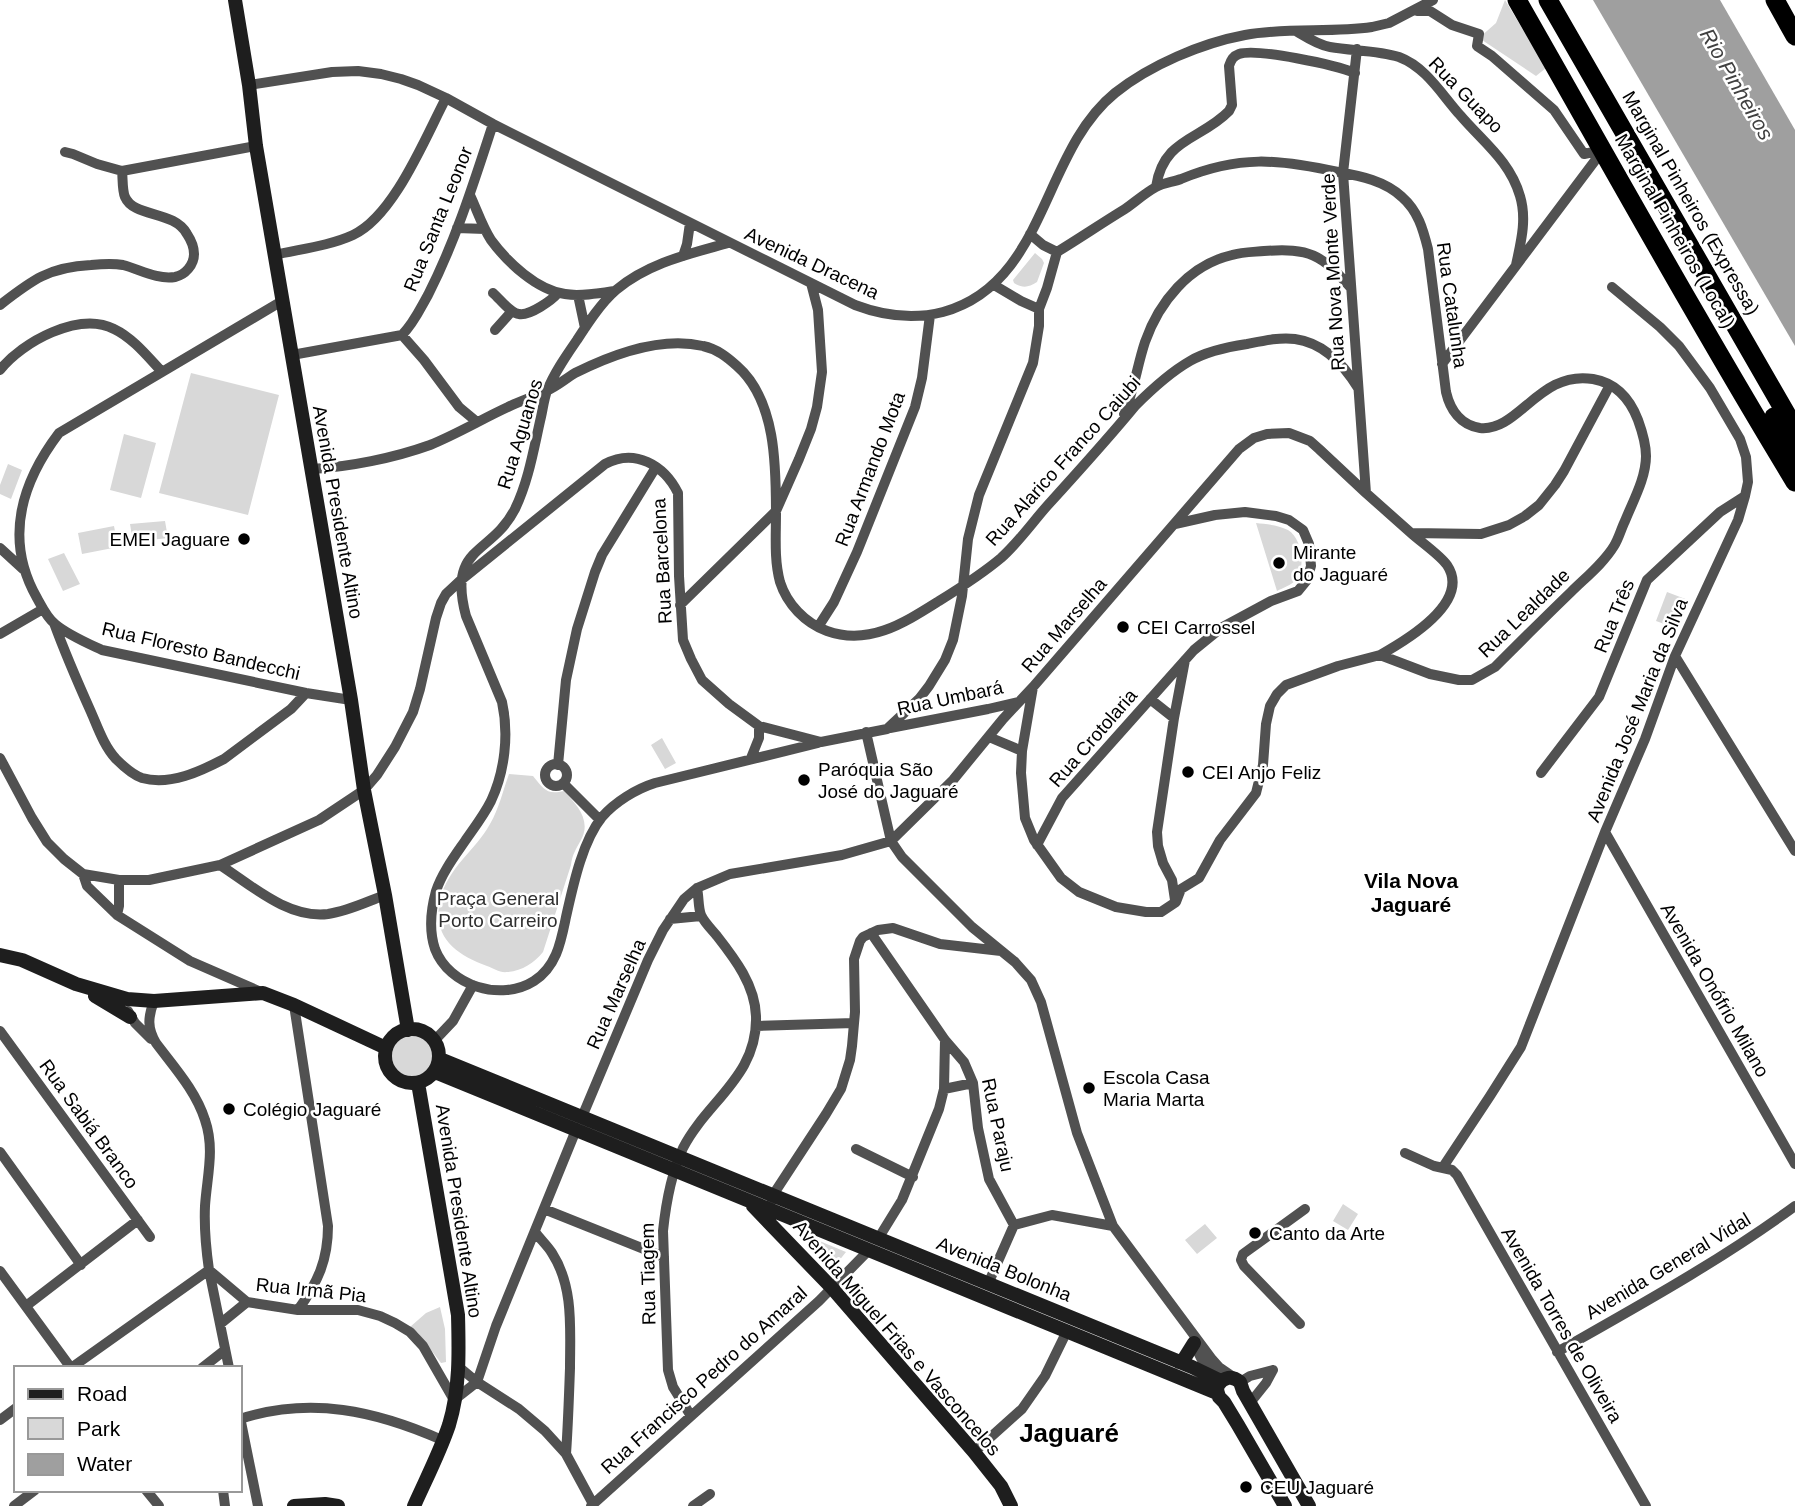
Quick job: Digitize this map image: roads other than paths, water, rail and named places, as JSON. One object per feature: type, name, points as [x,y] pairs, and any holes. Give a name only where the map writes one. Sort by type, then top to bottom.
[{"type":"highway","name":"Marginal Pinheiros (Local)","points":[[1517,0],[1667,265],[1795,482]]},
{"type":"highway","name":"Marginal Pinheiros (Expressa)","points":[[1548,0],[1795,429]]},
{"type":"highway","points":[[1775,0],[1795,36]]},
{"type":"highway","points":[[1720,298],[1740,349],[1795,457]]},
{"type":"main road","name":"Avenida Presidente Altino","points":[[235,0],[274,255],[351,700],[364,790],[408,1030]]},
{"type":"main road","points":[[0,945],[22,960],[76,985],[130,1017]]},
{"type":"main road","points":[[0,955],[22,960]]},
{"type":"main road","points":[[76,985],[127,999],[154,1001],[263,993],[386,1048]]},
{"type":"main road","points":[[408,1030],[422,1031],[435,1040],[439,1049],[437,1065],[430,1077],[412,1084],[392,1075],[386,1065],[385,1054],[394,1036],[408,1030]]},
{"type":"main road","name":"Avenida Bolonha","points":[[437,1065],[677,1164],[771,1209],[988,1284],[1179,1362],[1232,1389]]},
{"type":"main road","name":"Avenida Presidente Altino","points":[[414,1506],[449,1423],[459,1367],[458,1315],[418,1083]]},
{"type":"main road","name":"Avenida Bolonha","points":[[677,1164],[748,1200]]},
{"type":"main road","name":"Avenida Miguel Frias e Vasconcelos","points":[[748,1200],[771,1209],[832,1288],[974,1451],[1002,1486],[1011,1506]]},
{"type":"main road","name":"Avenida Bolonha","points":[[874,1244],[1067,1331],[1232,1389]]},
{"type":"main road","points":[[1179,1362],[1184,1359],[1192,1337]]},
{"type":"main road","points":[[1232,1389],[1285,1506]]},
{"type":"main road","points":[[1232,1389],[1309,1506]]},
{"type":"main road","points":[[294,1506],[338,1506]]},
{"type":"street","name":"Avenida Dracena","points":[[249,85],[332,72],[358,71],[401,79],[446,98],[855,305],[889,316],[930,315],[957,308],[994,285],[1009,268],[1025,246],[1075,141],[1089,119],[1115,93],[1135,79],[1176,57],[1245,35],[1373,27],[1390,23],[1433,0]]},
{"type":"street","points":[[1414,11],[1430,11],[1451,25],[1479,34],[1477,46],[1554,110],[1584,154],[1603,150]]},
{"type":"street","name":"Rua Guapo","points":[[1296,31],[1328,47],[1399,57],[1430,79],[1494,150],[1516,184],[1524,210],[1516,265]]},
{"type":"street","name":"Rua Nova Monte Verde","points":[[1357,49],[1343,173],[1366,493]]},
{"type":"street","points":[[1156,187],[1160,167],[1168,155],[1229,111],[1232,100],[1229,66],[1237,55],[1255,53],[1279,56],[1320,63],[1355,73]]},
{"type":"street","points":[[274,255],[352,235],[364,229],[376,218],[401,184],[446,98]]},
{"type":"street","name":"Rua Santa Leonor","points":[[402,335],[411,326],[434,282],[470,195],[493,124]]},
{"type":"street","points":[[65,152],[122,171],[256,146]]},
{"type":"street","points":[[1442,364],[1603,150]]},
{"type":"street","name":"Rua Catalunha","points":[[1057,252],[1156,187],[1222,165],[1269,161],[1308,165],[1365,178],[1391,188],[1413,209],[1419,219],[1428,249],[1446,392],[1451,409],[1462,421],[1481,428],[1490,427],[1507,420],[1553,385],[1569,380],[1582,378],[1609,385]]},
{"type":"street","points":[[0,305],[37,278],[63,268],[114,264],[171,277],[188,269],[193,260],[193,248],[184,228],[177,222],[131,205],[125,198],[122,171]]},
{"type":"street","points":[[470,195],[492,241],[525,276],[558,293],[578,295],[615,291]]},
{"type":"street","points":[[683,256],[690,223]]},
{"type":"street","points":[[457,228],[485,229]]},
{"type":"street","points":[[887,729],[919,699],[945,660],[953,640],[973,514],[1033,363],[1039,309],[1057,252],[1030,234]]},
{"type":"street","name":"Rua Aguanos","points":[[461,580],[468,559],[506,523],[519,500],[547,391],[585,328],[615,291],[652,268],[728,243]]},
{"type":"street","points":[[1121,423],[1132,396],[1144,345],[1160,310],[1183,281],[1199,269],[1221,258],[1241,253],[1288,250],[1306,252],[1328,264],[1351,288]]},
{"type":"street","points":[[680,605],[776,512],[811,429],[819,395],[822,363],[818,310],[811,283]]},
{"type":"street","points":[[994,285],[1039,309]]},
{"type":"street","name":"Avenida José Maria da Silva","points":[[1443,1167],[1517,1055],[1605,832],[1645,739],[1675,656],[1738,520],[1748,482],[1746,457],[1740,439],[1696,366],[1660,327],[1612,287]]},
{"type":"street","points":[[494,293],[512,311],[523,314],[544,305],[558,293]]},
{"type":"street","points":[[578,295],[585,328]]},
{"type":"street","name":"Rua Floresto Bandecchi","points":[[282,301],[59,433],[33,474],[23,501],[20,530],[23,569],[54,623],[102,650],[351,700]]},
{"type":"street","points":[[495,330],[512,311]]},
{"type":"street","name":"Rua Armando Mota","points":[[818,627],[834,601],[857,552],[915,407],[922,378],[930,315]]},
{"type":"street","points":[[0,370],[17,352],[36,341],[61,329],[89,323],[104,324],[120,332],[162,372]]},
{"type":"street","points":[[292,355],[402,335],[458,407],[477,422]]},
{"type":"street","name":"Rua Alarico Franco Caiubi","points":[[311,469],[399,454],[429,445],[524,399],[547,391],[584,370],[638,349],[689,343],[718,351],[750,379],[766,410],[775,461],[776,549],[780,581],[787,599],[798,612],[818,627],[853,637],[876,634],[908,621],[1002,557],[1158,383],[1190,361],[1214,351],[1273,340],[1295,339],[1330,355],[1348,371],[1358,388]]},
{"type":"street","points":[[1138,372],[1146,381],[1158,383]]},
{"type":"street","points":[[1411,533],[1481,534],[1509,525],[1525,516],[1539,505],[1555,485],[1609,385]]},
{"type":"street","name":"Rua Lealdade","points":[[1380,655],[1447,679],[1472,680],[1495,667],[1599,565],[1615,545],[1642,478],[1646,457],[1643,434],[1633,406],[1622,392],[1609,385]]},
{"type":"street","points":[[458,407],[461,430]]},
{"type":"street","name":"Rua Marselha","points":[[477,1382],[496,1326],[648,960],[684,899],[697,888],[730,874],[841,855],[891,841],[953,780],[1239,449],[1254,438],[1267,434],[1289,433],[1310,442],[1447,565],[1452,580],[1451,591],[1440,613],[1380,655]]},
{"type":"street","points":[[0,758],[47,842],[83,874],[119,880],[149,880],[220,865],[319,820],[364,790],[385,763],[413,712],[436,618],[446,594],[605,464],[622,457],[640,459],[656,467],[608,545],[595,572],[577,629],[568,670],[558,765]]},
{"type":"street","name":"Rua Barcelona","points":[[656,467],[674,484],[678,493],[683,640],[702,680],[759,726],[821,742],[887,729]]},
{"type":"street","name":"Rua Três","points":[[1541,773],[1599,697],[1647,580],[1720,512],[1745,496]]},
{"type":"street","name":"Rua Crotolaria","points":[[1037,845],[1062,798],[1194,650],[1221,628],[1304,586],[1310,573],[1311,554],[1303,530],[1276,516],[1245,512],[1215,515],[1175,524]]},
{"type":"street","points":[[0,548],[23,569]]},
{"type":"street","points":[[461,580],[466,615],[502,702],[505,748],[501,772],[489,803],[440,881],[433,902],[431,930],[436,951],[448,967],[473,985],[508,990],[530,983],[550,967],[559,946],[576,873],[600,820],[614,806],[647,786],[821,742]]},
{"type":"street","points":[[0,634],[44,609]]},
{"type":"street","points":[[54,623],[66,658],[104,741],[115,758],[143,778],[182,777],[224,759],[281,717],[306,693]]},
{"type":"street","points":[[1033,687],[1021,773],[1025,818],[1037,845],[1061,878],[1079,892],[1116,907],[1161,912],[1176,902],[1181,889],[1199,878],[1220,840],[1255,793],[1263,765],[1270,706],[1277,694],[1286,685],[1297,680],[1380,655]]},
{"type":"street","points":[[1675,656],[1795,851]]},
{"type":"street","points":[[1176,902],[1172,880],[1158,846],[1157,832],[1185,660]]},
{"type":"street","points":[[1150,699],[1174,718]]},
{"type":"street","name":"Rua Umbará","points":[[887,729],[1020,701]]},
{"type":"street","points":[[751,758],[759,738],[759,726]]},
{"type":"street","points":[[866,732],[891,841],[902,857],[972,927],[1015,962],[1031,981],[1041,1002],[1077,1133],[1113,1226],[1232,1389]]},
{"type":"street","points":[[989,737],[1022,751]]},
{"type":"street","points":[[552,765],[563,767],[566,778],[563,783],[555,786],[550,784],[546,780],[547,769],[552,765]]},
{"type":"street","points":[[563,783],[600,820]]},
{"type":"street","name":"Avenida Onófrio Milano","points":[[1605,832],[1795,1164]]},
{"type":"street","points":[[220,865],[275,901],[307,913],[328,914],[354,908],[385,895]]},
{"type":"street","points":[[83,874],[87,886],[117,915],[190,961],[263,993]]},
{"type":"street","points":[[117,915],[119,880]]},
{"type":"street","points":[[670,919],[701,916],[697,888]]},
{"type":"street","name":"Rua Tiagem","points":[[691,1416],[673,1387],[668,1370],[663,1231],[665,1208],[683,1148],[705,1115],[743,1069],[756,1026],[754,1002],[746,978],[701,916]]},
{"type":"street","points":[[956,947],[972,927]]},
{"type":"street","points":[[771,1209],[841,1089],[850,1060],[854,959],[863,937],[885,929],[900,929],[923,939],[956,947],[1001,951]]},
{"type":"street","name":"Rua Paraju","points":[[871,933],[945,1040],[964,1062],[973,1083],[978,1128],[989,1179],[1014,1225]]},
{"type":"street","points":[[435,1040],[453,1021],[473,985]]},
{"type":"street","points":[[127,999],[130,1017],[156,1043]]},
{"type":"street","points":[[154,1001],[148,1026],[156,1043],[197,1099],[209,1134],[211,1153],[205,1206],[205,1239],[229,1366]]},
{"type":"street","points":[[294,1005],[328,1226],[326,1256],[312,1292],[298,1310]]},
{"type":"street","points":[[756,1026],[853,1023]]},
{"type":"street","name":"Rua Sabiá Branco","points":[[0,1031],[150,1237]]},
{"type":"street","name":"Rua Francisco Pedro do Amaral","points":[[592,1505],[832,1288],[874,1244],[902,1200],[939,1109],[944,1088],[945,1040]]},
{"type":"street","points":[[944,1088],[973,1083]]},
{"type":"street","points":[[856,1149],[913,1177]]},
{"type":"street","points":[[0,1152],[81,1265]]},
{"type":"street","points":[[1405,1153],[1434,1166],[1443,1167]]},
{"type":"street","name":"Avenida Torres de Oliveira","points":[[1443,1167],[1457,1175],[1646,1506]]},
{"type":"street","name":"Avenida General Vidal","points":[[1557,1352],[1676,1284],[1795,1206]]},
{"type":"street","points":[[544,1209],[664,1257]]},
{"type":"street","points":[[1300,1324],[1244,1266],[1241,1257],[1306,1209]]},
{"type":"street","points":[[988,1284],[1014,1225],[1052,1215],[1113,1226]]},
{"type":"street","points":[[26,1306],[138,1220]]},
{"type":"street","points":[[535,1232],[552,1252],[565,1283],[569,1301],[569,1418],[566,1454]]},
{"type":"street","points":[[74,1366],[209,1270]]},
{"type":"street","name":"Rua Irmã Pia","points":[[209,1270],[247,1302],[298,1310],[358,1310],[395,1323],[410,1332],[423,1346],[454,1400]]},
{"type":"street","points":[[0,1271],[70,1366]]},
{"type":"street","points":[[220,1324],[247,1302]]},
{"type":"street","points":[[974,1451],[1022,1409],[1045,1376],[1067,1331]]},
{"type":"street","points":[[205,1366],[225,1350]]},
{"type":"street","points":[[459,1367],[545,1431],[566,1454],[592,1505]]},
{"type":"street","points":[[454,1400],[477,1382]]},
{"type":"street","points":[[242,1417],[260,1412],[324,1407],[355,1411],[389,1420],[442,1440]]},
{"type":"street","points":[[242,1435],[258,1506]]},
{"type":"street","points":[[14,1506],[32,1492]]},
{"type":"street","points":[[148,1492],[159,1506]]},
{"type":"street","points":[[693,1506],[710,1494]]},
{"type":"water","name":"Rio Pinheiros","points":[[1593,0],[1720,0],[1795,130],[1795,346]]},
{"type":"place","name":"EMEI Jaguare","points":[[244,539]]},
{"type":"place","name":"Mirante do Jaguaré","points":[[1279,563]]},
{"type":"place","name":"CEI Carrossel","points":[[1123,627]]},
{"type":"place","name":"CEI Anjo Feliz","points":[[1188,772]]},
{"type":"place","name":"Paróquia São José do Jaguaré","points":[[804,780]]},
{"type":"place","name":"Escola Casa Maria Marta","points":[[1089,1088]]},
{"type":"place","name":"Colégio Jaguaré","points":[[229,1109]]},
{"type":"place","name":"Canto da Arte","points":[[1255,1233]]},
{"type":"place","name":"CEU Jaguaré","points":[[1246,1487]]},
{"type":"district","name":"Vila Nova Jaguaré","points":[[1411,892]]},
{"type":"district","name":"Jaguaré","points":[[1069,1433]]},
{"type":"park label","name":"Praça General Porto Carreiro","points":[[498,909]]}]
